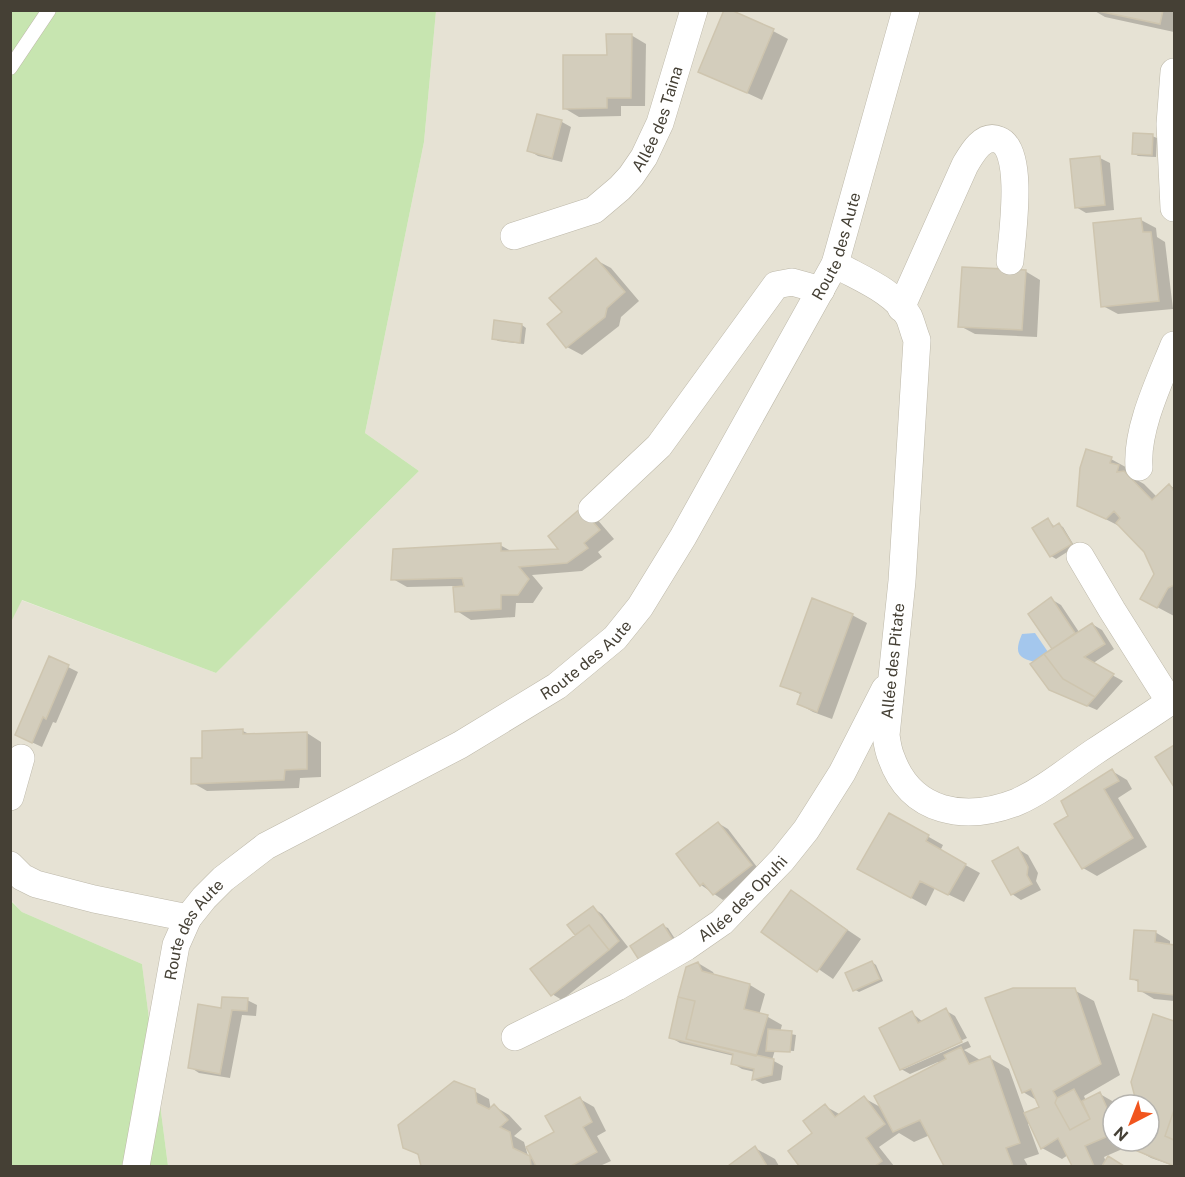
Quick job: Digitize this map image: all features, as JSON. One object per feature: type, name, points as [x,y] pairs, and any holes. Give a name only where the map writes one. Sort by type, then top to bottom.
[{"type":"street","name":"Allée des Taina","points":[[514,236],[593,210],[620,188],[644,157],[660,123],[694,10]]},
{"type":"street","name":"Route des Aute","points":[[136,1167],[176,945],[188,918],[204,898],[223,879],[266,846],[460,745],[557,686],[615,638],[640,607],[662,573],[835,264],[906,10]]},
{"type":"street","points":[[1174,72],[1170,124],[1174,208]]},
{"type":"street","points":[[901,308],[965,165],[984,140],[994,137],[1004,142],[1010,152],[1014,170],[1011,261]]},
{"type":"street","name":"Allée des Pitate","points":[[835,264],[883,291],[908,317],[917,340],[903,559],[886,735],[890,757],[900,776],[928,804],[944,810],[958,813],[998,808],[1018,801],[1172,700]]},
{"type":"street","points":[[592,509],[659,446],[776,285],[792,282],[821,290]]},
{"type":"street","points":[[1140,467],[1138,453],[1141,439],[1160,378],[1174,345]]},
{"type":"street","points":[[1080,556],[1112,610],[1172,700]]},
{"type":"street","name":"Allée des Opuhi","points":[[515,1037],[617,987],[686,947],[722,922],[782,860],[806,830],[842,773],[891,677]]},
{"type":"street","points":[[10,797],[21,758]]},
{"type":"street","points":[[10,865],[22,877],[36,884],[94,899],[188,918]]},
{"type":"lane","points":[[10,68],[49,10]]},
{"type":"shaded area","points":[[436,11],[1174,11],[1174,1166],[168,1166],[142,964],[22,912],[11,900],[10,622],[21,600],[216,673],[419,471],[365,433],[424,142]]},
{"type":"green space","points":[[11,11],[436,11],[424,142],[365,433],[419,471],[216,673],[22,600],[11,622]]},
{"type":"green space","points":[[10,900],[22,912],[142,964],[168,1166],[11,1166]]},
{"type":"water","points":[[1035,633],[1048,652],[1040,663],[1023,658],[1018,651],[1022,634]]},
{"type":"building","points":[[724,10],[731,10],[774,29],[747,93],[698,72]]},
{"type":"building","points":[[1093,10],[1163,10],[1160,24]]},
{"type":"building","points":[[606,34],[632,34],[631,98],[607,98],[607,108],[563,109],[563,55],[607,55]]},
{"type":"building","points":[[537,114],[562,120],[552,158],[527,151]]},
{"type":"building","points":[[1133,133],[1153,134],[1152,155],[1132,154]]},
{"type":"building","points":[[1100,156],[1105,205],[1075,208],[1070,159]]},
{"type":"building","points":[[1141,218],[1143,232],[1151,232],[1159,301],[1101,307],[1093,223]]},
{"type":"building","points":[[596,258],[625,292],[607,308],[605,317],[566,348],[547,324],[562,312],[549,298]]},
{"type":"building","points":[[962,267],[1026,270],[1022,330],[958,327]]},
{"type":"building","points":[[494,320],[522,324],[520,343],[492,339]]},
{"type":"building","points":[[1086,449],[1112,457],[1110,463],[1119,465],[1117,472],[1124,471],[1152,500],[1169,484],[1174,491],[1174,585],[1168,588],[1157,608],[1140,599],[1154,574],[1144,552],[1116,523],[1120,518],[1114,511],[1106,519],[1077,506],[1080,468]]},
{"type":"building","points":[[581,508],[600,530],[584,543],[588,548],[567,563],[519,567],[529,579],[518,595],[501,595],[501,609],[455,612],[453,587],[464,586],[462,578],[391,580],[393,549],[501,543],[501,551],[558,549],[548,536]]},
{"type":"building","points":[[1048,518],[1053,527],[1059,523],[1072,544],[1050,557],[1032,528]]},
{"type":"building","points":[[1051,597],[1075,633],[1052,649],[1028,614]]},
{"type":"building","points":[[812,598],[853,614],[817,712],[797,704],[801,693],[780,686]]},
{"type":"building","points":[[1092,623],[1105,644],[1084,657],[1114,674],[1095,697],[1063,679],[1044,654]]},
{"type":"building","points":[[1044,654],[1063,679],[1095,697],[1087,706],[1049,690],[1030,664]]},
{"type":"building","points":[[49,656],[69,665],[46,719],[43,717],[32,743],[15,735]]},
{"type":"building","points":[[243,729],[243,734],[307,732],[307,769],[285,770],[284,780],[191,784],[191,758],[202,758],[202,731]]},
{"type":"building","points":[[1174,745],[1174,787],[1155,757]]},
{"type":"building","points":[[1112,769],[1119,781],[1104,789],[1133,838],[1082,869],[1054,824],[1068,816],[1061,801]]},
{"type":"building","points":[[889,813],[929,835],[926,841],[966,864],[948,895],[920,881],[911,898],[857,869]]},
{"type":"building","points":[[718,822],[752,865],[713,895],[703,883],[700,886],[676,854]]},
{"type":"building","points":[[1018,847],[1028,867],[1027,875],[1032,884],[1011,895],[992,861]]},
{"type":"building","points":[[791,890],[847,930],[817,972],[761,932]]},
{"type":"building","points":[[593,906],[619,941],[609,950],[589,925],[575,935],[567,925]]},
{"type":"building","points":[[663,924],[673,940],[639,960],[630,946]]},
{"type":"building","points":[[589,925],[609,950],[551,996],[530,969]]},
{"type":"building","points":[[1134,930],[1156,931],[1155,942],[1174,945],[1174,995],[1138,991],[1138,980],[1130,979]]},
{"type":"building","points":[[872,961],[880,979],[853,991],[845,973]]},
{"type":"building","points":[[698,962],[702,971],[750,984],[744,1009],[768,1015],[756,1056],[686,1039],[695,1001],[678,997],[686,967]]},
{"type":"building","points":[[1013,988],[1075,988],[1101,1064],[1053,1091],[1057,1098],[1055,1103],[1070,1130],[1090,1119],[1082,1101],[1100,1092],[1101,1139],[1085,1146],[1094,1166],[1072,1166],[1058,1138],[1041,1149],[1024,1113],[1039,1107],[1031,1089],[1022,1093],[985,998]]},
{"type":"building","points":[[222,997],[248,998],[247,1011],[232,1010],[220,1074],[188,1068],[198,1004],[221,1008]]},
{"type":"building","points":[[678,997],[695,1001],[686,1039],[774,1059],[772,1075],[752,1080],[754,1069],[731,1064],[733,1054],[669,1038]]},
{"type":"building","points":[[946,1008],[962,1042],[900,1070],[879,1028],[912,1011],[918,1023]]},
{"type":"building","points":[[1153,1014],[1174,1021],[1174,1110],[1165,1136],[1174,1140],[1174,1166],[1142,1153],[1161,1153],[1161,1093],[1134,1093],[1131,1082]]},
{"type":"building","points":[[768,1029],[792,1031],[790,1052],[766,1051]]},
{"type":"building","points":[[961,1047],[969,1064],[990,1056],[1020,1143],[1006,1148],[1013,1166],[944,1166],[920,1120],[893,1132],[874,1096],[946,1059],[944,1055]]},
{"type":"building","points":[[454,1081],[475,1089],[477,1103],[489,1109],[494,1104],[508,1120],[500,1127],[510,1132],[513,1148],[530,1156],[531,1166],[421,1166],[418,1154],[403,1148],[398,1125]]},
{"type":"building","points":[[1074,1089],[1090,1119],[1070,1130],[1055,1103],[1057,1098]]},
{"type":"building","points":[[864,1096],[885,1124],[866,1138],[882,1161],[875,1166],[799,1166],[788,1151],[812,1133],[803,1121],[825,1104],[835,1117]]},
{"type":"building","points":[[580,1097],[592,1122],[583,1127],[597,1152],[571,1166],[536,1166],[526,1147],[554,1132],[545,1116]]},
{"type":"building","points":[[1174,1110],[1174,1140],[1165,1136]]},
{"type":"building","points":[[755,1146],[767,1166],[728,1166]]},
{"type":"building","points":[[1108,1156],[1124,1166],[1102,1166]]}]
